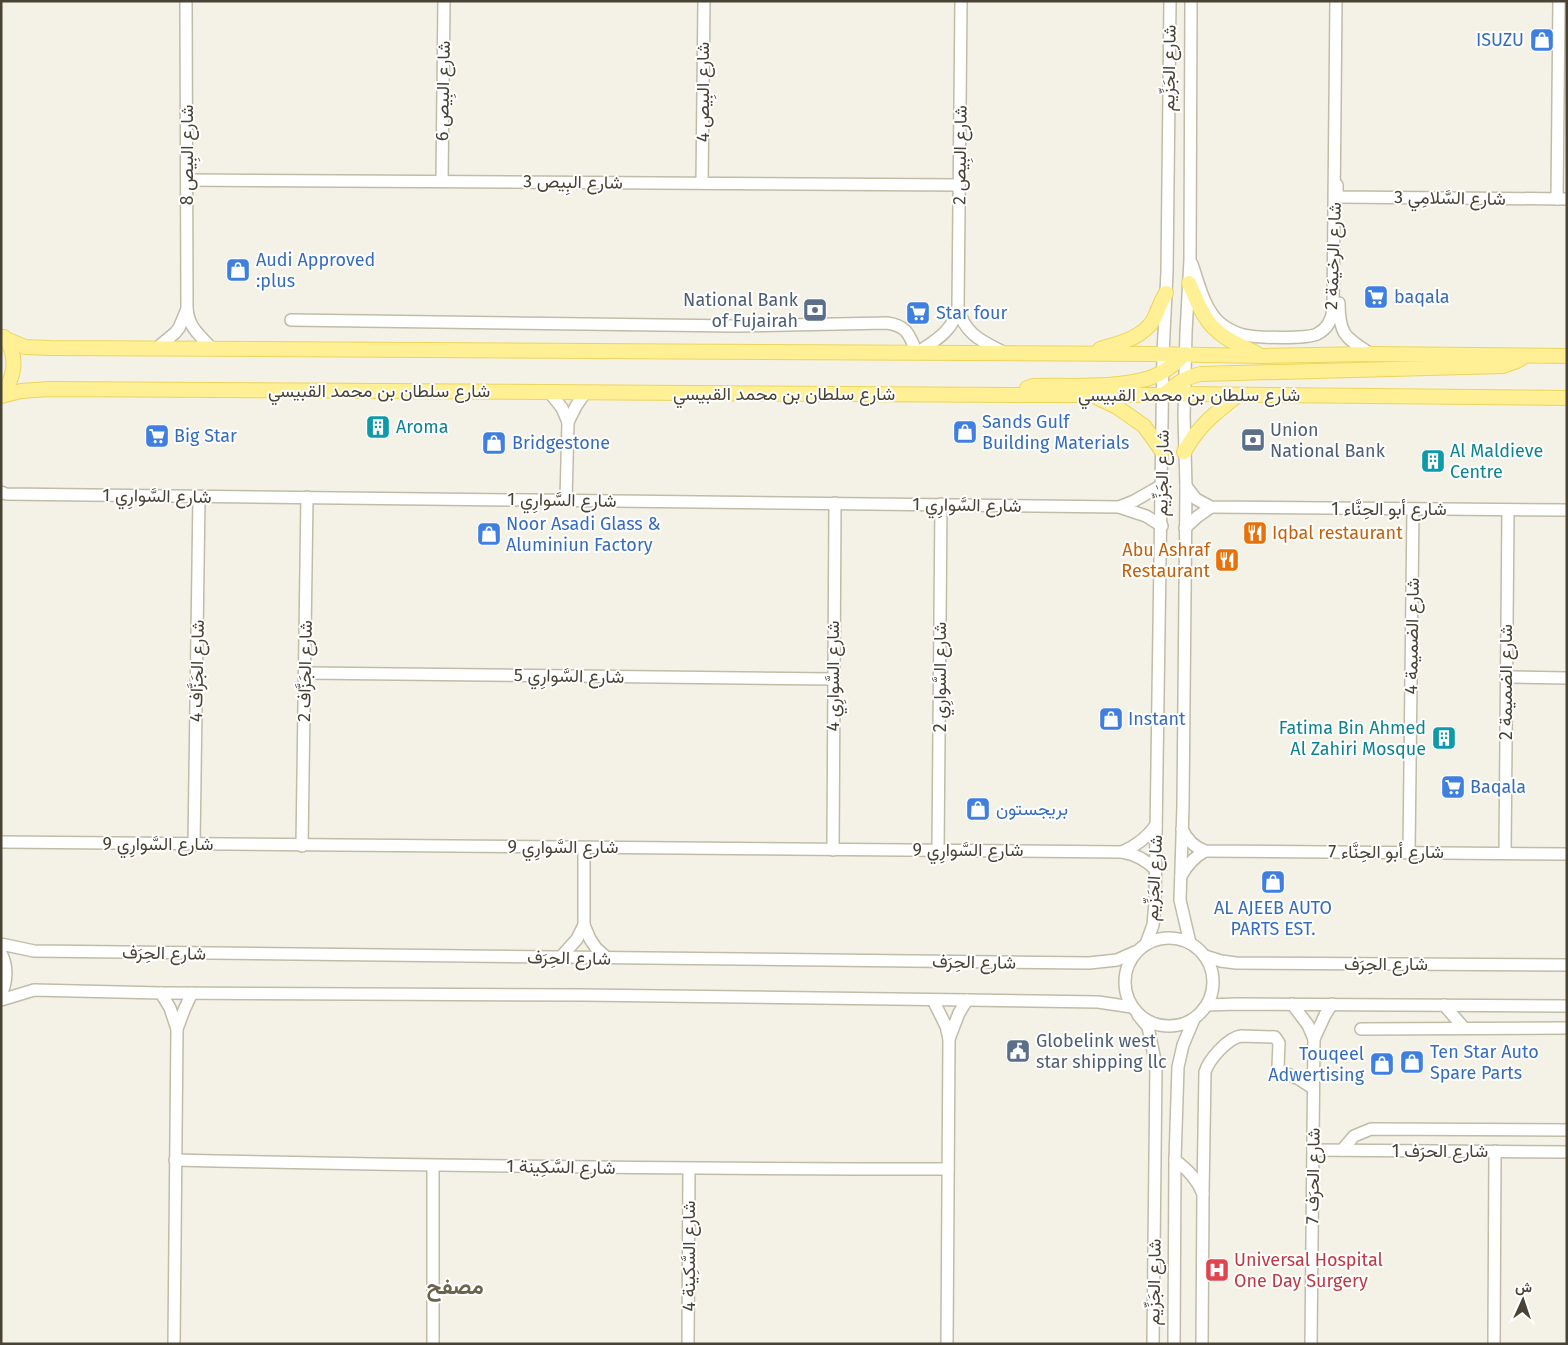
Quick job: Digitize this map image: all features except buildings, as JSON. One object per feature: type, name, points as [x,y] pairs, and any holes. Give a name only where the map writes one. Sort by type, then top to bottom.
[{"type":"main road","points":[[1189,283],[1203,315],[1221,335],[1262,356]]},
{"type":"main road","points":[[1084,354],[1134,338],[1144,331],[1155,317],[1160,302],[1166,293]]},
{"type":"main road","points":[[3,337],[24,346],[157,348],[1262,356],[1371,354],[1567,356]]},
{"type":"main road","points":[[1,396],[9,386],[14,375],[12,350],[3,337]]},
{"type":"main road","points":[[1012,395],[1033,386],[1132,382],[1163,372],[1185,354]]},
{"type":"main road","points":[[1163,395],[1185,379],[1201,374],[1503,366],[1525,356]]},
{"type":"main road","name":"شارع سلطان بن محمد القبيسي","points":[[1,396],[21,391],[49,389],[1012,395],[1184,394],[1567,398]]},
{"type":"main road","points":[[1093,395],[1139,422],[1162,450]]},
{"type":"main road","points":[[1184,452],[1190,441],[1207,420],[1238,395]]},
{"type":"street","name":"شارع البِيص 8","points":[[186,1],[187,309],[189,322],[211,348]]},
{"type":"street","name":"شارع البِيص 6","points":[[442,181],[444,1]]},
{"type":"street","name":"شارع البِيص 4","points":[[702,184],[704,1]]},
{"type":"street","name":"شارع البِيص 2","points":[[917,353],[949,329],[958,308],[961,1]]},
{"type":"street","name":"شارع الجَزِّيم","points":[[1146,944],[1153,925],[1156,870],[1170,1]]},
{"type":"street","name":"شارع الجَزِّيم","points":[[1190,943],[1180,900],[1180,877],[1183,806],[1186,486],[1184,394],[1190,260],[1191,1]]},
{"type":"street","points":[[1336,1],[1335,129],[1339,138],[1338,194]]},
{"type":"street","name":"شارع الرخيمَة 2","points":[[1190,260],[1212,314],[1221,324],[1232,331],[1252,336],[1304,337],[1319,333],[1329,323],[1332,314],[1338,194],[1343,1]]},
{"type":"street","points":[[1559,1],[1562,196]]},
{"type":"street","name":"شارع البِيص 3","points":[[187,180],[959,185]]},
{"type":"street","name":"شارع الرخيمَة 2","points":[[1338,194],[1340,323],[1348,338],[1371,354]]},
{"type":"street","name":"شارع السَّلامِي 3","points":[[1338,194],[1562,196]]},
{"type":"street","name":"شارع البِيص 2","points":[[958,308],[963,323],[973,335],[1006,353]]},
{"type":"street","name":"شارع البِيص 8","points":[[157,348],[179,328],[187,309]]},
{"type":"street","points":[[291,320],[735,326],[887,323],[898,325],[908,332],[917,353]]},
{"type":"street","points":[[550,392],[562,408],[568,422],[566,500]]},
{"type":"street","points":[[568,422],[576,406],[586,393]]},
{"type":"street","name":"شارع السَّوارِي 1","points":[[1118,507],[1134,502],[1162,485]]},
{"type":"street","points":[[1185,528],[1211,507],[1196,499],[1186,486]]},
{"type":"street","name":"شارع السَّوارِي 1","points":[[3,494],[1118,507],[1146,516],[1162,526]]},
{"type":"street","name":"شارع الجَزَّاف 4","points":[[194,845],[199,497]]},
{"type":"street","name":"شارع الجَزَّاف 2","points":[[302,846],[306,672],[307,497]]},
{"type":"street","name":"شارع السَّوارِي 4","points":[[833,850],[835,503]]},
{"type":"street","name":"شارع السَّوارِي 2","points":[[938,850],[941,504]]},
{"type":"street","name":"شارع أبو الحِنَّاء 1","points":[[1211,507],[1567,510]]},
{"type":"street","name":"شارع الضميمة 4","points":[[1409,852],[1413,509]]},
{"type":"street","name":"شارع الضميمة 2","points":[[1505,853],[1508,510]]},
{"type":"street","name":"شارع السَّوارِي 5","points":[[306,672],[833,679]]},
{"type":"street","points":[[1506,677],[1567,678]]},
{"type":"street","points":[[1122,852],[1145,839],[1156,825]]},
{"type":"street","points":[[1180,877],[1188,864],[1205,851],[1193,845],[1182,829]]},
{"type":"street","name":"شارع السَّوارِي 9","points":[[2,843],[1122,852],[1137,856],[1156,870]]},
{"type":"street","points":[[584,848],[584,925],[596,948],[607,958]]},
{"type":"street","name":"شارع أبو الحِنَّاء 7","points":[[1205,851],[1567,854]]},
{"type":"street","points":[[560,958],[570,948],[584,925]]},
{"type":"street","points":[[1156,939],[1179,939],[1190,943],[1205,956],[1211,968],[1214,980],[1212,993],[1207,1005],[1194,1019],[1180,1025],[1166,1026],[1156,1024],[1135,1011],[1127,998],[1124,979],[1130,960],[1135,952],[1156,939]]},
{"type":"street","name":"شارع الحِرَف","points":[[1,944],[34,952],[1089,963],[1117,960],[1135,952]]},
{"type":"street","points":[[1,953],[7,971],[5,987],[1,994]]},
{"type":"street","name":"شارع الحِرَف","points":[[1205,956],[1236,963],[1567,964]]},
{"type":"street","name":"شارع الحِرَف","points":[[1,1000],[34,990],[161,993],[572,995],[1098,1002],[1135,1011]]},
{"type":"street","points":[[161,993],[170,1008],[177,1028]]},
{"type":"street","points":[[174,1344],[174,1160],[177,1028],[192,993]]},
{"type":"street","points":[[933,1000],[946,1026],[949,1039],[947,1344]]},
{"type":"street","points":[[949,1039],[959,1013],[967,1000]]},
{"type":"street","name":"شارع الحرَف 7","points":[[1292,1004],[1308,1025],[1314,1039]]},
{"type":"street","name":"شارع الحرَف 7","points":[[1311,1344],[1314,1039],[1332,1004]]},
{"type":"street","points":[[1207,1005],[1567,1006]]},
{"type":"street","points":[[1444,1005],[1464,1028]]},
{"type":"street","name":"شارع الجَزِّيم","points":[[1135,1011],[1148,1027],[1156,1065],[1153,1344]]},
{"type":"street","name":"شارع الجَزِّيم","points":[[1174,1344],[1175,1160],[1178,1067],[1183,1045],[1194,1019]]},
{"type":"street","points":[[1361,1029],[1567,1028]]},
{"type":"street","points":[[1202,1344],[1205,1072],[1208,1064],[1232,1039],[1241,1036],[1276,1037],[1279,1043],[1278,1067],[1280,1071],[1299,1079],[1313,1088]]},
{"type":"street","points":[[1342,1150],[1354,1136],[1371,1129],[1567,1130]]},
{"type":"street","name":"شارع الحرَف 1","points":[[1313,1150],[1567,1152]]},
{"type":"street","points":[[1494,1344],[1495,1151]]},
{"type":"street","name":"شارع السَّكِينة 1","points":[[174,1160],[690,1169],[948,1169]]},
{"type":"street","points":[[1175,1160],[1186,1168],[1196,1180],[1203,1194]]},
{"type":"street","points":[[433,1344],[434,1166]]},
{"type":"street","points":[[1186,1168],[1193,1170],[1204,1167]]},
{"type":"street","name":"شارع السَّكِينة 4","points":[[688,1344],[690,1169]]},
{"type":"place","name":"ISUZU","points":[[1542,40]]},
{"type":"place","name":"Audi Approved :plus","points":[[238,270]]},
{"type":"place","name":"baqala","points":[[1376,297]]},
{"type":"place","name":"National Bank of Fujairah","points":[[815,310]]},
{"type":"place","name":"Star four","points":[[918,313]]},
{"type":"place","name":"Aroma","points":[[378,427]]},
{"type":"place","name":"Sands Gulf Building Materials","points":[[965,432]]},
{"type":"place","name":"Big Star","points":[[157,436]]},
{"type":"place","name":"Union National Bank","points":[[1253,440]]},
{"type":"place","name":"Bridgestone","points":[[494,443]]},
{"type":"place","name":"Al Maldieve Centre","points":[[1433,461]]},
{"type":"place","name":"Iqbal restaurant","points":[[1255,533]]},
{"type":"place","name":"Noor Asadi Glass & Aluminiun Factory","points":[[489,534]]},
{"type":"place","name":"Abu Ashraf Restaurant","points":[[1227,560]]},
{"type":"place","name":"Instant","points":[[1111,719]]},
{"type":"place","name":"Fatima Bin Ahmed Al Zahiri Mosque","points":[[1444,738]]},
{"type":"place","name":"Baqala","points":[[1453,787]]},
{"type":"place","name":"بريجستون","points":[[978,809]]},
{"type":"place","name":"AL AJEEB AUTO PARTS EST.","points":[[1273,882]]},
{"type":"place","name":"Globelink west star shipping llc","points":[[1018,1051]]},
{"type":"place","name":"Ten Star Auto Spare Parts","points":[[1412,1062]]},
{"type":"place","name":"Touqeel Adwertising","points":[[1382,1064]]},
{"type":"place","name":"Universal Hospital One Day Surgery","points":[[1217,1270]]},
{"type":"district","name":"مصفح","points":[[455,1286]]}]
